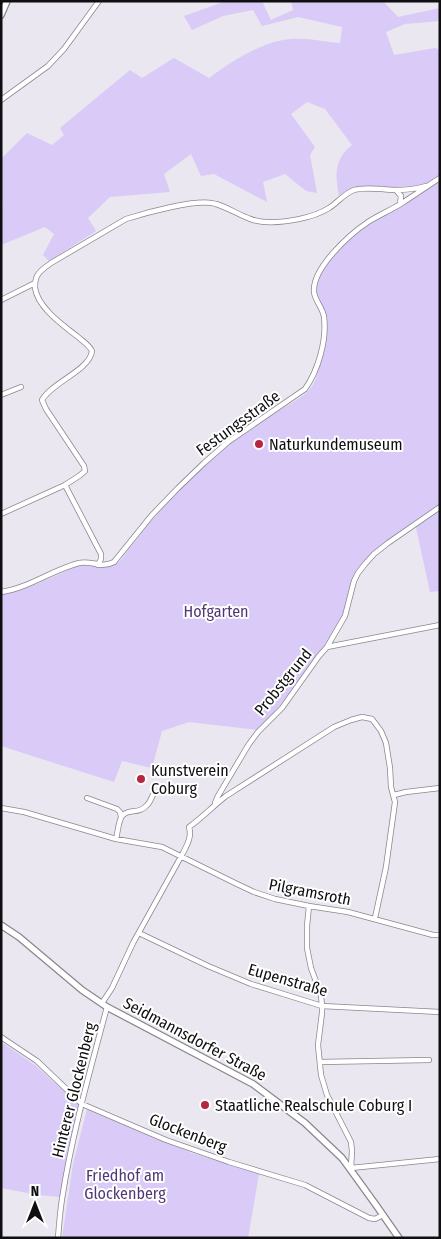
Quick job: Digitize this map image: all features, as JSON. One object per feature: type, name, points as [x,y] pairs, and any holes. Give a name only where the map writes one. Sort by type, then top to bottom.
[{"type":"street","points":[[1,15],[7,1]]},
{"type":"street","points":[[1,100],[48,66],[64,49],[99,1]]},
{"type":"street","name":"Festungsstraße","points":[[1,592],[21,587],[81,562],[109,565],[114,562],[152,515],[223,446],[306,389],[313,379],[317,368],[323,334],[323,314],[314,292],[317,279],[329,257],[367,222],[400,204],[440,178]]},
{"type":"street","points":[[1,514],[65,485],[85,471],[84,466],[46,409],[43,398],[84,366],[91,358],[92,351],[43,305],[37,295],[35,283],[40,271],[126,219],[138,215],[204,202],[218,204],[256,221],[278,222],[318,213],[353,190],[361,188],[409,190],[426,186]]},
{"type":"street","points":[[396,190],[400,196],[400,204]]},
{"type":"street","points":[[1,300],[35,283]]},
{"type":"street","points":[[1,394],[21,387]]},
{"type":"street","points":[[65,485],[101,554],[98,565]]},
{"type":"street","points":[[327,647],[345,616],[354,581],[365,564],[388,543],[440,507]]},
{"type":"street","name":"Probstgrund","points":[[215,805],[218,796],[249,744],[282,708],[327,647],[440,625]]},
{"type":"street","points":[[215,805],[297,749],[334,727],[362,717],[372,719],[381,731],[386,743],[391,788],[395,802],[386,867],[375,918]]},
{"type":"street","points":[[394,795],[440,788]]},
{"type":"street","points":[[121,817],[126,813],[137,812],[143,809],[153,795]]},
{"type":"street","points":[[87,798],[117,809],[120,812],[121,817],[116,839]]},
{"type":"street","name":"Hinterer Glockenberg","points":[[58,1238],[63,1192],[104,1005],[139,933],[190,839],[189,828],[215,805]]},
{"type":"street","name":"Pilgramsroth","points":[[1,808],[24,812],[116,839],[162,847],[254,892],[275,899],[375,918],[440,936]]},
{"type":"street","points":[[309,906],[307,926],[309,961],[321,996],[322,1006],[318,1045],[324,1088],[352,1146],[350,1168],[440,1159]]},
{"type":"street","name":"Seidmannsdorfer Straße","points":[[1,925],[19,937],[82,990],[104,1005],[259,1088],[305,1123],[335,1150],[350,1168],[398,1238]]},
{"type":"street","name":"Eupenstraße","points":[[139,933],[251,984],[322,1006],[440,1012]]},
{"type":"street","name":"Glockenberg","points":[[1,1037],[37,1061],[82,1104],[166,1140],[229,1162],[305,1185],[369,1218],[378,1219],[383,1216]]},
{"type":"street","points":[[320,1062],[430,1060]]},
{"type":"green space","points":[[226,1],[262,1],[271,20],[293,10],[291,1],[383,1],[398,17],[440,8],[440,21],[405,24],[386,32],[394,55],[435,48],[440,50],[440,176],[421,187],[412,189],[355,187],[339,196],[337,168],[342,156],[352,145],[325,109],[307,102],[291,114],[315,147],[310,155],[317,193],[306,191],[285,174],[263,182],[267,202],[214,174],[201,176],[191,154],[164,174],[170,192],[110,197],[88,218],[96,231],[49,261],[43,255],[54,234],[45,227],[1,245],[1,204],[3,203],[1,198],[1,159],[27,133],[52,145],[64,135],[60,128],[130,70],[142,78],[174,58],[209,78],[249,52],[282,40],[299,39],[340,43],[342,27],[298,17],[262,26],[253,10],[223,16],[192,30],[184,16]]},
{"type":"green space","name":"Hofgarten","points":[[440,181],[440,591],[430,592],[415,523],[374,552],[363,563],[354,577],[343,614],[331,636],[277,709],[259,730],[189,722],[162,731],[152,768],[122,761],[114,782],[1,746],[1,594],[30,587],[79,565],[109,567],[119,562],[181,487],[201,468],[222,450],[306,393],[315,380],[325,342],[327,319],[317,294],[319,278],[328,261],[344,244],[364,228]]},
{"type":"green space","name":"Friedhof am Glockenberg","points":[[1,1042],[35,1065],[80,1106],[60,1197],[1,1188]]},
{"type":"green space","name":"Friedhof am Glockenberg","points":[[87,1109],[192,1153],[259,1174],[248,1238],[62,1238],[73,1164]]},
{"type":"place","name":"Naturkundemuseum","points":[[259,444]]},
{"type":"place","name":"Kunstverein Coburg","points":[[141,779]]},
{"type":"place","name":"Staatliche Realschule Coburg I","points":[[205,1105]]}]
